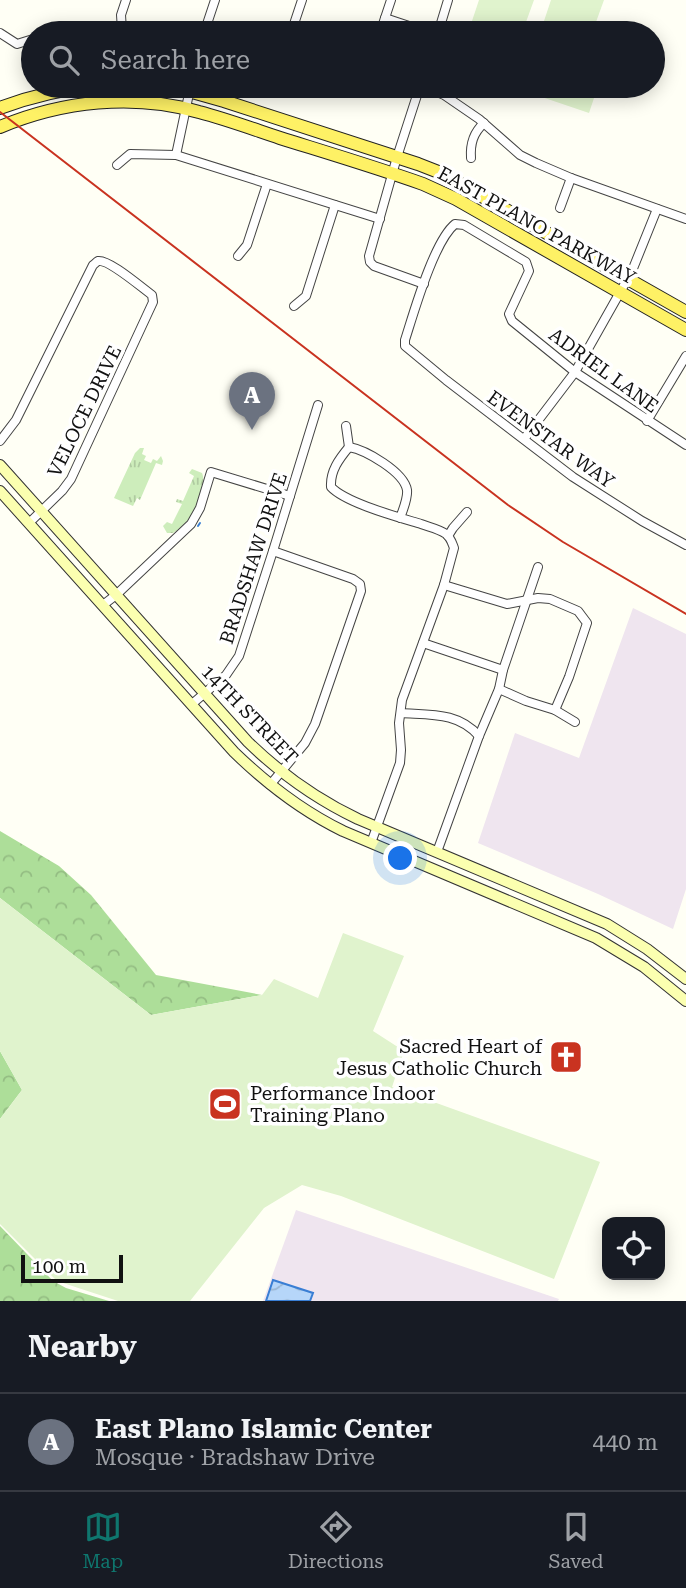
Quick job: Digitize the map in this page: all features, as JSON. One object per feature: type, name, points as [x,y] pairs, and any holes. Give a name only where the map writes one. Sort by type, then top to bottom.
[{"type":"main road","points":[[0,108],[26,98]]},
{"type":"main road","name":"EAST PLANO PARKWAY","points":[[216,98],[441,173],[686,312]]},
{"type":"main road","name":"EAST PLANO PARKWAY","points":[[0,127],[64,106],[110,101],[185,108],[423,184],[456,199],[686,330]]},
{"type":"main road","name":"14TH STREET","points":[[0,466],[248,743],[281,772],[343,812],[589,915],[634,940],[686,979]]},
{"type":"main road","name":"14TH STREET","points":[[0,491],[234,752],[270,785],[321,819],[371,843],[581,931],[617,949],[684,996]]},
{"type":"main road","points":[[503,898],[510,883]]},
{"type":"main road","points":[[581,931],[589,915]]},
{"type":"street","points":[[121,21],[126,0]]},
{"type":"street","points":[[208,21],[215,0]]},
{"type":"street","points":[[295,21],[302,0]]},
{"type":"street","points":[[384,21],[391,0]]},
{"type":"street","points":[[442,21],[448,0]]},
{"type":"street","points":[[385,18],[394,21]]},
{"type":"street","points":[[0,33],[17,44],[21,43]]},
{"type":"street","points":[[177,155],[188,98]]},
{"type":"street","points":[[418,98],[397,157],[370,250],[370,262],[380,269],[424,284]]},
{"type":"street","points":[[448,98],[484,123],[520,155],[571,178],[686,219]]},
{"type":"street","points":[[471,159],[473,138],[484,123]]},
{"type":"street","points":[[117,164],[130,154],[177,155],[380,219]]},
{"type":"street","points":[[560,208],[571,178]]},
{"type":"street","points":[[238,256],[247,245],[267,184]]},
{"type":"street","points":[[294,306],[306,296],[335,205]]},
{"type":"street","points":[[524,439],[575,372],[639,259],[657,209]]},
{"type":"street","name":"ADRIEL LANE","points":[[424,284],[440,246],[449,229],[455,225],[464,225],[526,262],[529,271],[509,314],[512,321],[575,372],[686,445]]},
{"type":"street","name":"VELOCE DRIVE","points":[[0,441],[16,420],[97,261],[110,264],[152,295],[153,302],[71,478],[62,491],[29,523]]},
{"type":"street","name":"EVENSTAR WAY","points":[[424,284],[405,346],[573,477],[607,500],[686,545]]},
{"type":"street","points":[[648,421],[686,356]]},
{"type":"street","name":"BRADSHAW DRIVE","points":[[192,705],[226,675],[239,656],[318,405]]},
{"type":"street","points":[[346,426],[349,447],[332,472],[331,487],[336,493],[440,531],[448,536],[454,548],[444,586],[402,700],[399,723],[400,763],[371,843]]},
{"type":"street","points":[[349,447],[369,454],[402,480],[407,489],[400,517]]},
{"type":"street","points":[[103,605],[191,524],[200,508],[211,472],[290,496]]},
{"type":"street","points":[[448,536],[467,512]]},
{"type":"street","points":[[270,785],[304,743],[315,724],[362,592],[360,584],[353,579],[273,551]]},
{"type":"street","points":[[438,852],[479,736],[499,689],[538,567]]},
{"type":"street","points":[[444,586],[507,604],[544,598],[555,600],[578,611],[587,623],[555,709]]},
{"type":"street","points":[[423,643],[503,670]]},
{"type":"street","points":[[499,689],[526,701],[555,709],[575,722]]},
{"type":"street","points":[[401,713],[442,716],[470,725],[479,736]]},
{"type":"shaded area","points":[[633,608],[686,634],[686,889],[673,929],[478,843],[515,733],[579,758]]},
{"type":"shaded area","points":[[296,1210],[559,1299],[263,1301]]},
{"type":"green space","points":[[479,0],[534,0],[526,21],[472,21]]},
{"type":"green space","points":[[551,0],[604,0],[596,21],[544,21]]},
{"type":"green space","points":[[545,98],[594,98],[589,113]]},
{"type":"green space","points":[[144,448],[144,460],[151,463],[153,459],[157,461],[161,456],[163,461],[162,465],[156,463],[140,500],[137,498],[133,506],[114,498],[135,453]]},
{"type":"green space","points":[[192,469],[202,473],[203,489],[199,502],[184,524],[173,533],[167,533],[163,526],[167,522],[172,524],[182,504],[176,502],[177,499],[183,501],[194,476],[189,473]]},
{"type":"green space","points":[[0,831],[59,866],[91,895],[156,975],[262,995],[151,1015],[0,898]]},
{"type":"green space","name":"Performance Indoor Training Plano","points":[[0,898],[151,1015],[262,995],[274,979],[318,998],[343,933],[404,956],[373,1031],[404,1051],[392,1087],[600,1162],[554,1279],[341,1196],[302,1185],[264,1208],[190,1301],[118,1301],[57,1281],[0,1224],[0,1119],[22,1090],[0,1051]]},
{"type":"green space","points":[[0,1051],[22,1090],[0,1119]]},
{"type":"green space","points":[[0,1226],[53,1281],[66,1288],[109,1301],[0,1301]]},
{"type":"water","points":[[273,1280],[313,1293],[310,1301],[266,1301]]},
{"type":"railway","points":[[0,112],[508,505],[563,542],[686,614]]},
{"type":"place","name":"East Plano Islamic Center","points":[[252,430]]},
{"type":"place","name":"Sacred Heart of Jesus Catholic Church","points":[[566,1057]]},
{"type":"place","name":"Performance Indoor Training Plano","points":[[225,1104]]}]
